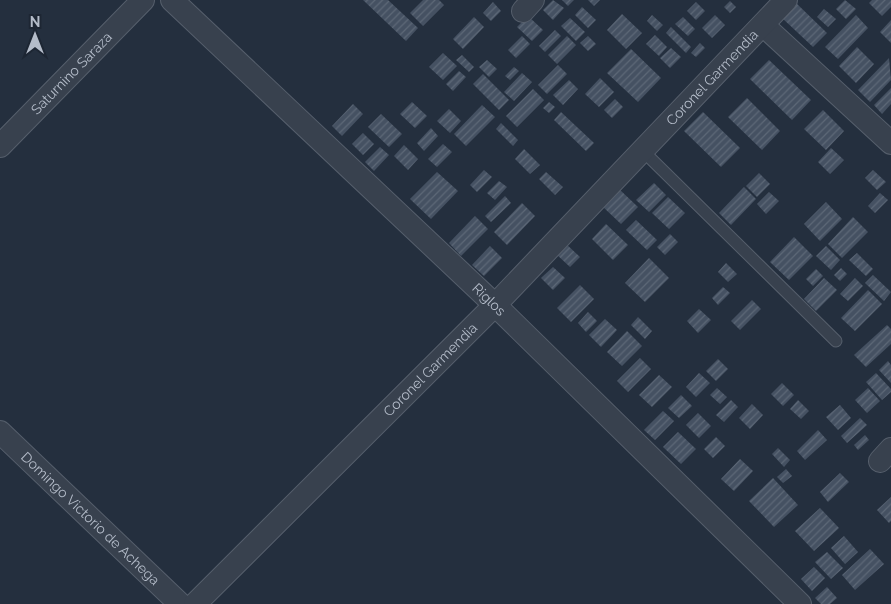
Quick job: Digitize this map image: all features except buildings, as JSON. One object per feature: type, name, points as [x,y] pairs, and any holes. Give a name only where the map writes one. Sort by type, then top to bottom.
[{"type":"street","name":"Saturnino Saraza","points":[[0,146],[142,0]]},
{"type":"street","name":"Riglos","points":[[172,0],[495,305],[800,604]]},
{"type":"street","name":"Coronel Garmendia","points":[[195,604],[495,305],[786,0]]},
{"type":"street","points":[[763,25],[891,143]]},
{"type":"street","name":"Domingo Victorio de Achega","points":[[0,432],[180,604]]},
{"type":"lane","points":[[643,151],[836,341]]}]
